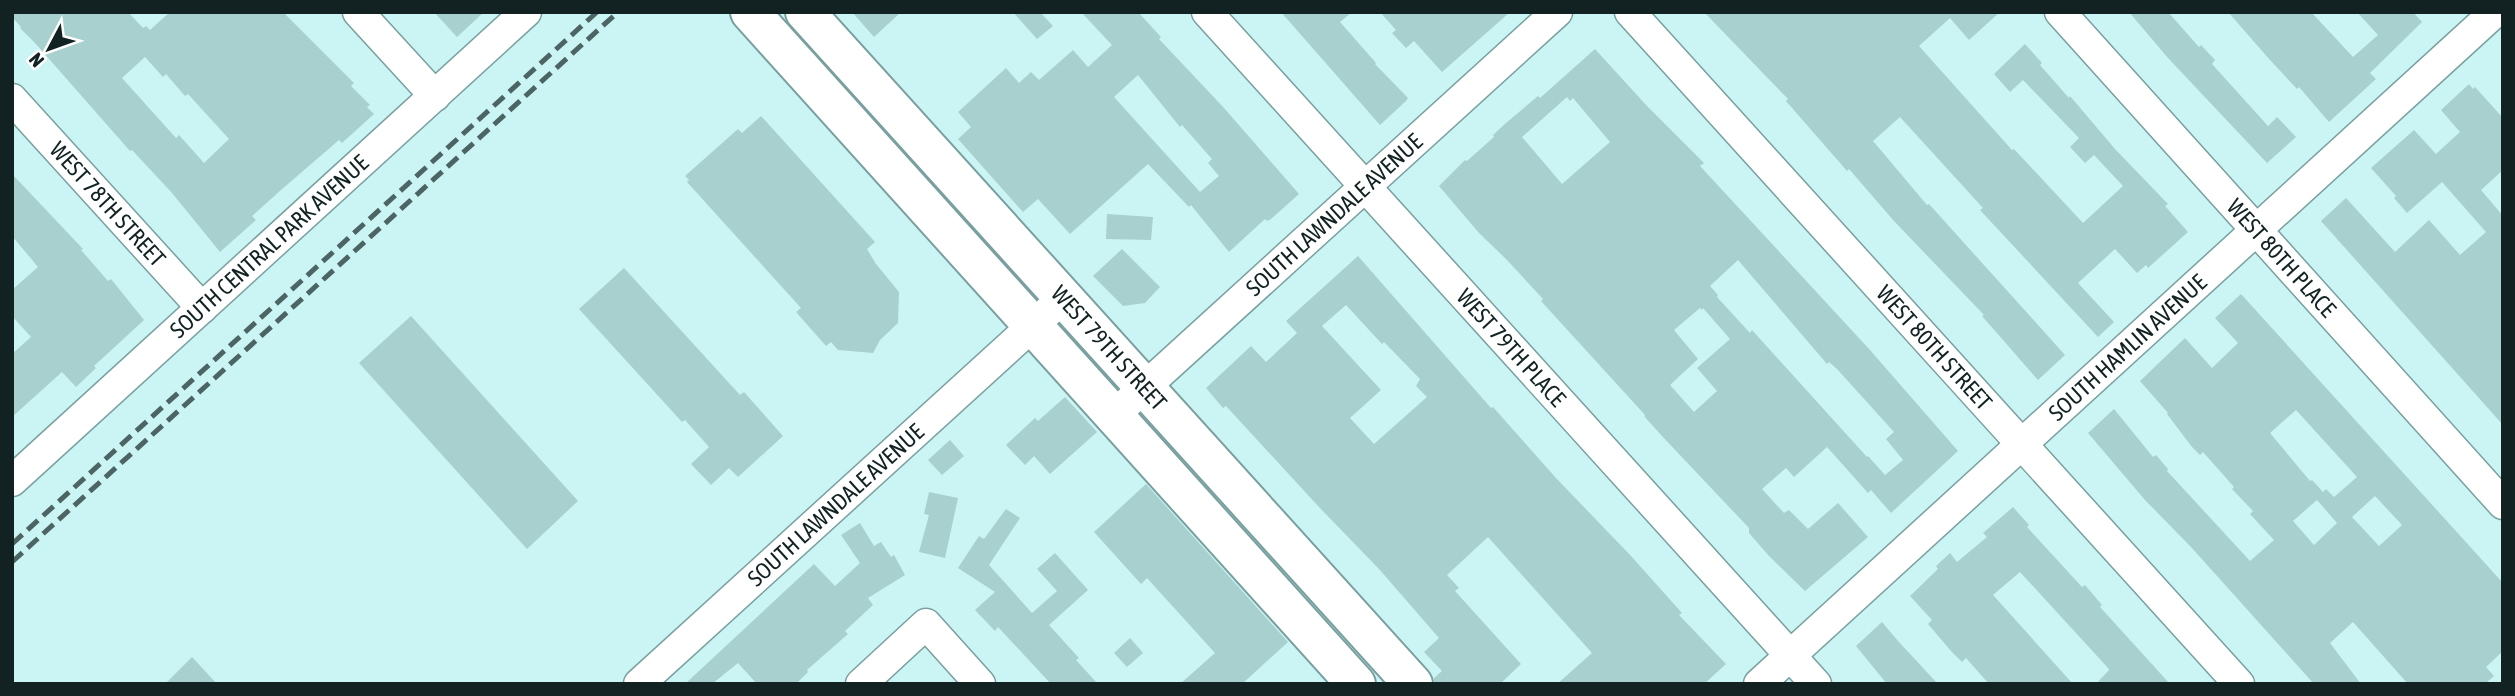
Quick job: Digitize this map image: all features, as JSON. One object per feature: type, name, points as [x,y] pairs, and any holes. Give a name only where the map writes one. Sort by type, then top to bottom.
[{"type":"main road","name":"WEST 79TH STREET","points":[[750,12],[1356,684]]},
{"type":"main road","name":"WEST 79TH STREET","points":[[804,12],[1413,684]]},
{"type":"street","points":[[358,12],[435,96]]},
{"type":"street","name":"SOUTH CENTRAL PARK AVENUE","points":[[12,481],[526,12]]},
{"type":"street","name":"WEST 79TH PLACE","points":[[1207,12],[1815,684]]},
{"type":"street","name":"SOUTH LAWNDALE AVENUE","points":[[1113,416],[1557,12]]},
{"type":"street","name":"WEST 80TH STREET","points":[[1630,12],[2239,684]]},
{"type":"street","name":"WEST 80TH PLACE","points":[[2060,12],[2503,504]]},
{"type":"street","name":"SOUTH HAMLIN AVENUE","points":[[1759,684],[2256,230],[2492,19]]},
{"type":"street","name":"WEST 78TH STREET","points":[[12,99],[202,308]]},
{"type":"street","name":"SOUTH LAWNDALE AVENUE","points":[[639,684],[1063,298]]},
{"type":"street","points":[[861,684],[926,624],[980,684]]},
{"type":"building","points":[[12,12],[128,12],[143,28],[146,26],[150,30],[170,12],[283,12],[354,83],[351,86],[370,105],[367,107],[374,114],[342,143],[339,140],[281,190],[252,216],[256,220],[220,252],[172,193],[132,150],[130,151],[12,17]],"holes":[[[145,57],[163,77],[166,74],[185,96],[188,94],[229,139],[204,163],[179,135],[176,138],[122,78]]]},
{"type":"building","points":[[434,12],[484,12],[457,37]]},
{"type":"building","points":[[852,12],[901,12],[874,37]]},
{"type":"building","points":[[1013,12],[1040,12],[1053,26],[1037,39]]},
{"type":"building","points":[[1081,12],[1138,12],[1161,37],[1159,39],[1299,194],[1271,219],[1265,219],[1229,252],[1191,205],[1189,207],[1148,164],[1070,234],[1038,199],[1023,212],[958,139],[971,127],[958,112],[1006,68],[1019,83],[1031,72],[1039,80],[1073,50],[1088,67],[1112,45]],"holes":[[[1138,75],[1180,127],[1182,125],[1212,159],[1208,163],[1219,176],[1200,192],[1114,97]]]},
{"type":"building","points":[[1281,12],[1352,12],[1340,22],[1408,98],[1406,101],[1380,125]]},
{"type":"building","points":[[1380,12],[1510,12],[1442,72],[1414,41],[1406,48],[1392,33],[1396,30]]},
{"type":"building","points":[[1704,12],[2000,12],[1969,40],[1950,18],[1919,46],[2012,150],[2014,149],[2083,223],[2123,186],[2094,155],[2085,163],[2070,147],[2079,138],[2023,80],[2010,92],[1994,74],[2025,44],[2069,98],[2070,96],[2115,149],[2168,204],[2165,206],[2188,232],[2148,268],[2146,265],[2137,273],[2115,249],[2078,283],[2114,322],[2098,337],[1980,210],[1983,208],[1900,117],[1873,141],[1927,205],[1929,204],[2065,355],[2038,380],[1982,316],[1984,315],[1894,221],[1849,169],[1847,171],[1786,101],[1788,99]]},
{"type":"building","points":[[2129,12],[2168,12],[2199,47],[2201,45],[2215,60],[2212,64],[2268,126],[2277,117],[2296,137],[2267,163],[2168,58]]},
{"type":"building","points":[[2228,12],[2311,12],[2353,57],[2378,35],[2357,12],[2413,12],[2422,22],[2370,73],[2376,79],[2329,122]]},
{"type":"building","points":[[1595,49],[1704,163],[1700,166],[1870,350],[1958,451],[1891,513],[1871,490],[1868,493],[1827,447],[1794,477],[1786,468],[1762,489],[1784,513],[1789,510],[1808,529],[1838,503],[1868,537],[1805,591],[1769,556],[1749,533],[1749,528],[1661,435],[1541,301],[1543,299],[1479,233],[1439,186],[1506,123],[1538,96],[1540,98]],"holes":[[[1567,97],[1570,101],[1573,98],[1610,142],[1562,184],[1522,137]],[[1738,260],[1827,364],[1829,362],[1837,369],[1894,432],[1886,439],[1903,460],[1885,475],[1752,330],[1750,333],[1710,286]],[[1703,308],[1730,339],[1697,368],[1717,391],[1694,412],[1670,385],[1698,359],[1674,330]]]},
{"type":"building","points":[[2469,84],[2473,89],[2475,87],[2503,118],[2503,170],[2481,190],[2503,216],[2503,425],[2321,221],[2346,198],[2395,252],[2429,220],[2460,255],[2486,232],[2442,182],[2407,213],[2371,168],[2414,130],[2436,154],[2460,132],[2441,110]]},
{"type":"building","points":[[761,116],[875,242],[867,249],[899,292],[898,323],[880,340],[873,353],[838,350],[831,342],[826,346],[796,312],[801,308],[687,182],[689,180],[685,176],[738,129],[742,133]]},
{"type":"building","points":[[12,174],[83,249],[81,250],[108,281],[111,279],[144,320],[94,366],[96,368],[76,387],[62,372],[12,417],[12,354],[31,337],[12,316],[12,290],[38,267],[12,236]]},
{"type":"building","points":[[1107,214],[1153,217],[1151,240],[1106,239]]},
{"type":"building","points":[[1122,249],[1160,287],[1145,303],[1123,306],[1093,276]]},
{"type":"building","points":[[1358,256],[1491,408],[1493,407],[1631,556],[1682,613],[1679,615],[1726,664],[1704,684],[1557,684],[1592,653],[1488,537],[1447,575],[1459,588],[1455,591],[1521,664],[1500,684],[1434,684],[1434,678],[1442,671],[1424,652],[1439,638],[1379,569],[1206,388],[1251,346],[1266,362],[1297,333],[1286,321]],"holes":[[[1346,305],[1382,344],[1384,342],[1420,379],[1416,386],[1427,397],[1374,444],[1350,418],[1381,390],[1322,326]]]},
{"type":"building","points":[[624,268],[740,395],[744,392],[783,436],[738,477],[729,468],[711,485],[691,464],[709,447],[685,420],[682,422],[579,309]]},
{"type":"building","points":[[2241,294],[2503,583],[2503,651],[2486,667],[2494,676],[2485,684],[2408,684],[2353,622],[2330,643],[2361,684],[2314,684],[2145,500],[2088,433],[2114,409],[2153,457],[2156,455],[2167,471],[2250,561],[2274,540],[2250,514],[2253,511],[2232,489],[2234,487],[2203,452],[2200,455],[2192,447],[2168,413],[2140,381],[2185,338],[2212,368],[2238,343],[2215,318]],"holes":[[[2296,410],[2357,477],[2334,497],[2326,489],[2323,492],[2310,481],[2270,433]],[[2375,496],[2402,525],[2379,546],[2352,517]],[[2317,500],[2337,523],[2314,545],[2293,521]]]},
{"type":"building","points":[[411,316],[578,501],[527,549],[359,363]]},
{"type":"building","points":[[1065,397],[1097,432],[1050,474],[1034,456],[1025,465],[1006,445],[1035,418],[1038,421]]},
{"type":"building","points":[[950,440],[964,456],[942,475],[928,460]]},
{"type":"building","points":[[1146,484],[1288,642],[1242,684],[1180,684],[1215,653],[1147,578],[1141,584],[1094,532]]},
{"type":"building","points":[[929,492],[958,498],[945,558],[919,552],[929,515],[924,514]]},
{"type":"building","points":[[2013,507],[2029,525],[2027,527],[2082,587],[2085,585],[2102,605],[2100,607],[2170,684],[2096,684],[2108,668],[2020,572],[1993,595],[2073,684],[1989,684],[1966,658],[1962,662],[1951,651],[1928,624],[1932,620],[1910,596],[1938,569],[1936,566],[1950,553],[1957,562],[1987,537],[1983,533]]},
{"type":"building","points":[[1006,509],[1020,518],[989,565],[1032,613],[1057,591],[1037,569],[1055,553],[1088,590],[1049,625],[1098,684],[1051,684],[998,627],[995,631],[975,610],[995,592],[958,568],[979,536],[984,539]]},
{"type":"building","points":[[860,523],[874,546],[881,542],[891,557],[894,555],[905,575],[868,598],[873,605],[845,631],[848,634],[807,670],[796,684],[757,684],[738,663],[712,684],[685,684],[814,564],[835,586],[860,563],[841,535]]},
{"type":"building","points":[[1882,622],[1938,684],[1887,684],[1856,646]]},
{"type":"building","points":[[1130,638],[1143,653],[1127,667],[1114,653]]},
{"type":"building","points":[[192,657],[217,684],[165,684]]},
{"type":"railway","points":[[12,544],[597,12]]},
{"type":"railway","points":[[12,562],[618,12]]}]
